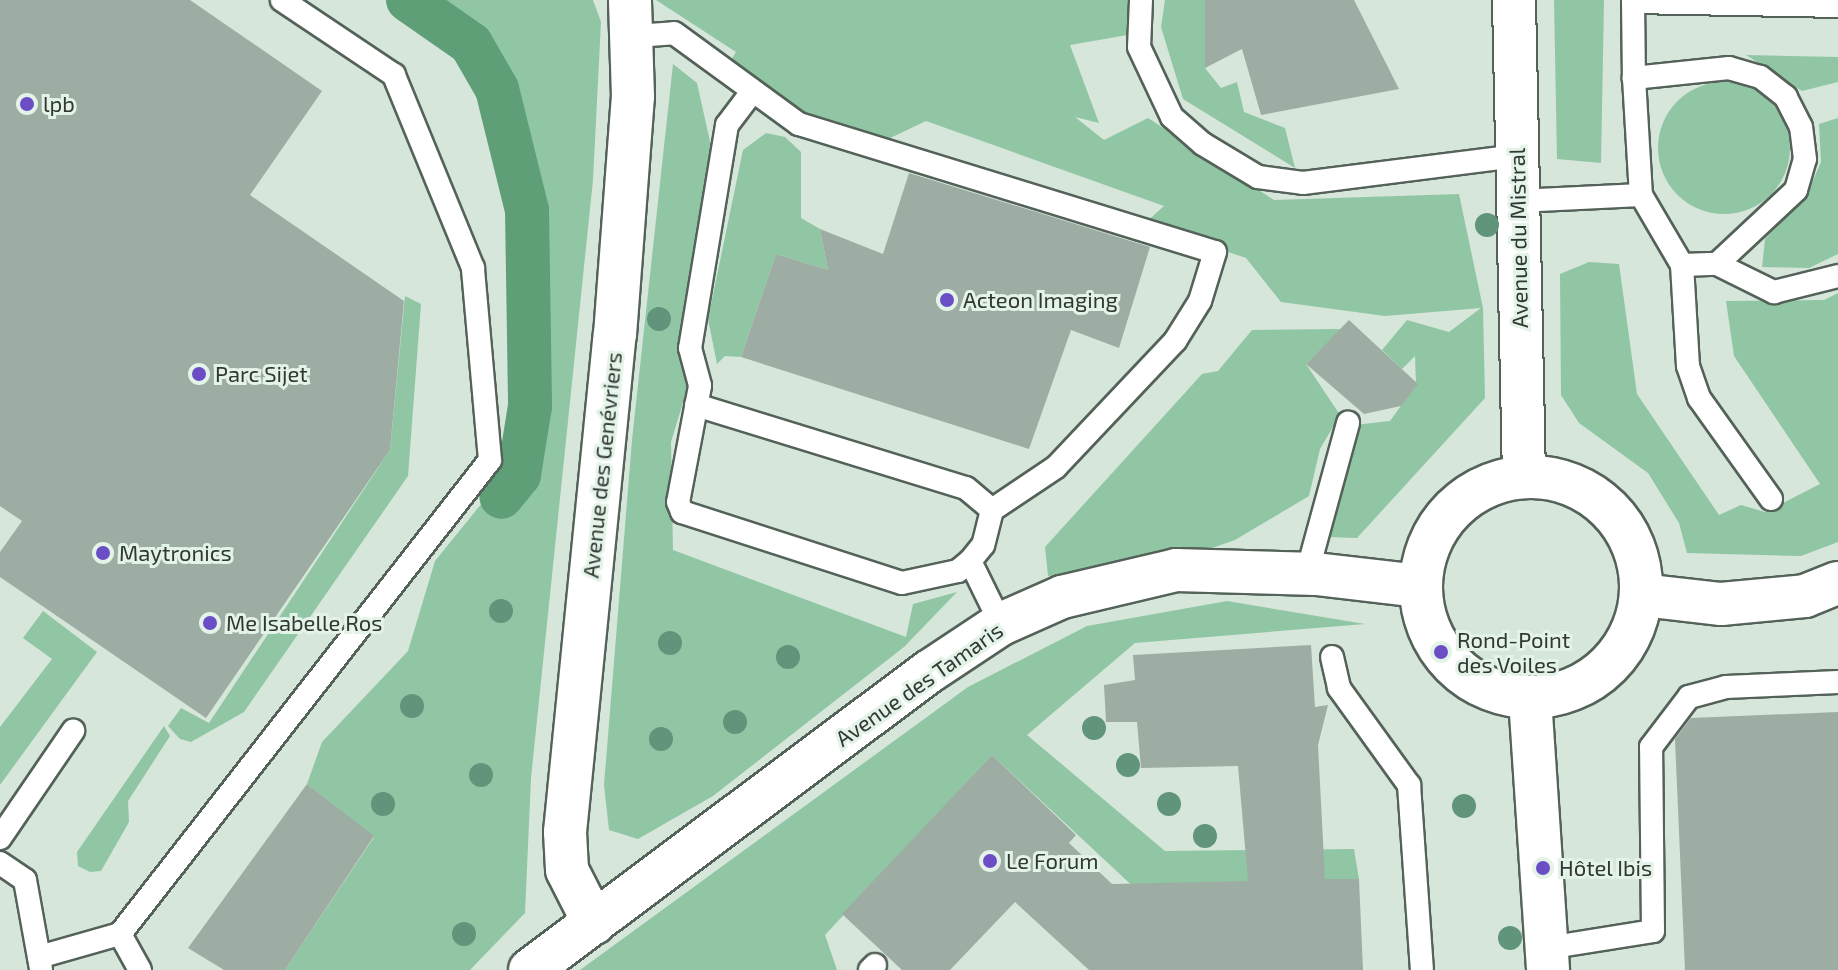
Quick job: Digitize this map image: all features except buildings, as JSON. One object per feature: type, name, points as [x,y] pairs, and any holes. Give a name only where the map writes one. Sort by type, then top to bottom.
[{"type":"street","name":"Avenue du Mistral","points":[[1514,0],[1524,477]]},
{"type":"street","name":"Avenue des Genévriers","points":[[594,923],[567,870],[565,832],[615,335],[632,18]]},
{"type":"street","points":[[1524,477],[1584,490],[1609,509],[1639,564],[1642,595],[1624,647],[1606,668],[1558,695],[1530,698],[1486,687],[1441,652],[1425,620],[1420,586],[1424,558],[1450,511],[1497,482],[1524,477]]},
{"type":"street","name":"Avenue des Tamaris","points":[[530,970],[1001,624],[1062,597],[1134,577],[1216,569],[1307,573],[1420,586]]},
{"type":"street","points":[[1642,595],[1721,604],[1805,596],[1838,583]]},
{"type":"street","points":[[1530,698],[1547,959]]},
{"type":"lane","points":[[0,863],[25,880],[40,964],[120,934],[490,460],[473,268],[394,75],[282,0]]},
{"type":"lane","points":[[1141,0],[1139,47],[1172,117],[1203,144],[1258,177],[1303,183],[1517,156]]},
{"type":"lane","points":[[1771,499],[1699,398],[1688,366],[1682,265],[1641,195],[1633,1],[1838,6]]},
{"type":"lane","points":[[632,18],[674,33],[799,124],[1215,252],[1200,301],[1175,341],[1056,467],[992,510],[983,545],[958,571],[902,583],[682,512],[700,386],[690,348],[727,125],[752,92]]},
{"type":"lane","points":[[1634,78],[1729,68],[1760,77],[1786,97],[1801,127],[1805,159],[1796,190],[1717,264]]},
{"type":"lane","points":[[1518,201],[1641,195]]},
{"type":"lane","points":[[1682,265],[1717,264],[1774,292],[1838,276]]},
{"type":"lane","points":[[696,405],[966,488],[992,510]]},
{"type":"lane","points":[[1307,573],[1348,423]]},
{"type":"lane","points":[[970,561],[1001,624]]},
{"type":"lane","points":[[1332,657],[1339,688],[1409,785],[1422,970]]},
{"type":"lane","points":[[1547,959],[1653,931],[1651,747],[1689,697],[1726,687],[1838,682]]},
{"type":"lane","points":[[0,838],[73,731]]},
{"type":"lane","points":[[120,934],[140,970]]},
{"type":"green space","points":[[423,0],[593,0],[601,22],[593,180],[531,778],[525,913],[470,970],[285,970],[374,837],[307,784],[322,742],[408,651],[435,561],[482,503],[509,505],[530,476],[545,397],[537,205],[515,98],[477,37]]},
{"type":"green space","points":[[656,0],[1136,0],[1139,33],[1070,45],[1099,123],[1075,117],[1104,140],[1148,118],[1274,200],[1459,194],[1483,308],[1485,398],[1357,538],[1328,537],[1354,425],[1390,421],[1416,385],[1415,356],[1402,369],[1382,350],[1407,320],[1449,332],[1481,308],[1385,316],[1281,302],[1246,258],[1144,224],[1164,206],[926,121],[886,140],[804,115],[730,62],[736,52]]},
{"type":"green space","points":[[1165,0],[1205,0],[1205,68],[1221,88],[1237,82],[1244,112],[1285,128],[1295,168],[1183,99],[1161,27]]},
{"type":"green space","points":[[1554,0],[1604,0],[1601,163],[1557,159]]},
{"type":"green space","points":[[1746,55],[1838,57],[1838,82],[1802,91]]},
{"type":"green space","points":[[673,64],[697,83],[711,146],[679,343],[688,386],[671,442],[673,550],[906,637],[913,604],[957,592],[904,647],[713,796],[638,839],[609,830],[604,785],[632,440]]},
{"type":"green space","points":[[1724,82],[1749,87],[1771,101],[1785,123],[1790,148],[1785,173],[1771,195],[1749,209],[1724,214],[1699,209],[1677,195],[1663,173],[1658,148],[1663,123],[1677,101],[1699,87]]},
{"type":"green space","points":[[1838,118],[1838,254],[1809,268],[1762,267],[1765,239],[1806,196],[1821,162],[1819,124]]},
{"type":"green space","points":[[766,133],[785,137],[801,152],[801,218],[820,229],[828,270],[776,254],[741,357],[725,356],[717,364],[708,319],[743,150]]},
{"type":"green space","points":[[1589,262],[1619,264],[1637,394],[1719,515],[1741,505],[1765,512],[1820,484],[1734,356],[1726,301],[1824,300],[1838,293],[1838,542],[1801,556],[1687,553],[1679,523],[1648,473],[1579,423],[1561,395],[1560,274]]},
{"type":"green space","points":[[405,296],[421,304],[408,476],[244,712],[191,742],[180,739],[168,726],[181,708],[209,723],[390,450]]},
{"type":"green space","points":[[1341,329],[1306,364],[1340,415],[1320,449],[1309,496],[1235,540],[1170,563],[1048,576],[1045,547],[1202,374],[1218,371],[1252,330]]},
{"type":"green space","points":[[1227,601],[1365,624],[1135,643],[1027,735],[1165,851],[1354,849],[1359,879],[1139,892],[992,755],[825,935],[837,970],[580,970],[968,687],[1087,626]]},
{"type":"green space","points":[[43,611],[97,652],[0,785],[0,727],[52,659],[23,638]]},
{"type":"green space","points":[[164,726],[170,736],[128,801],[129,822],[101,871],[90,872],[78,866],[77,852]]},
{"type":"waterway","points":[[408,0],[471,44],[497,89],[527,210],[530,406],[519,475],[501,497]]},
{"type":"place","name":"lpb","points":[[27,104]]},
{"type":"place","name":"Acteon Imaging","points":[[947,300]]},
{"type":"place","name":"Parc Sijet","points":[[199,374]]},
{"type":"place","name":"Maytronics","points":[[103,553]]},
{"type":"place","name":"Me Isabelle Ros","points":[[210,623]]},
{"type":"place","name":"Rond-Point des Voiles","points":[[1441,652]]},
{"type":"place","name":"Le Forum","points":[[990,861]]},
{"type":"place","name":"Hôtel Ibis","points":[[1543,868]]}]
